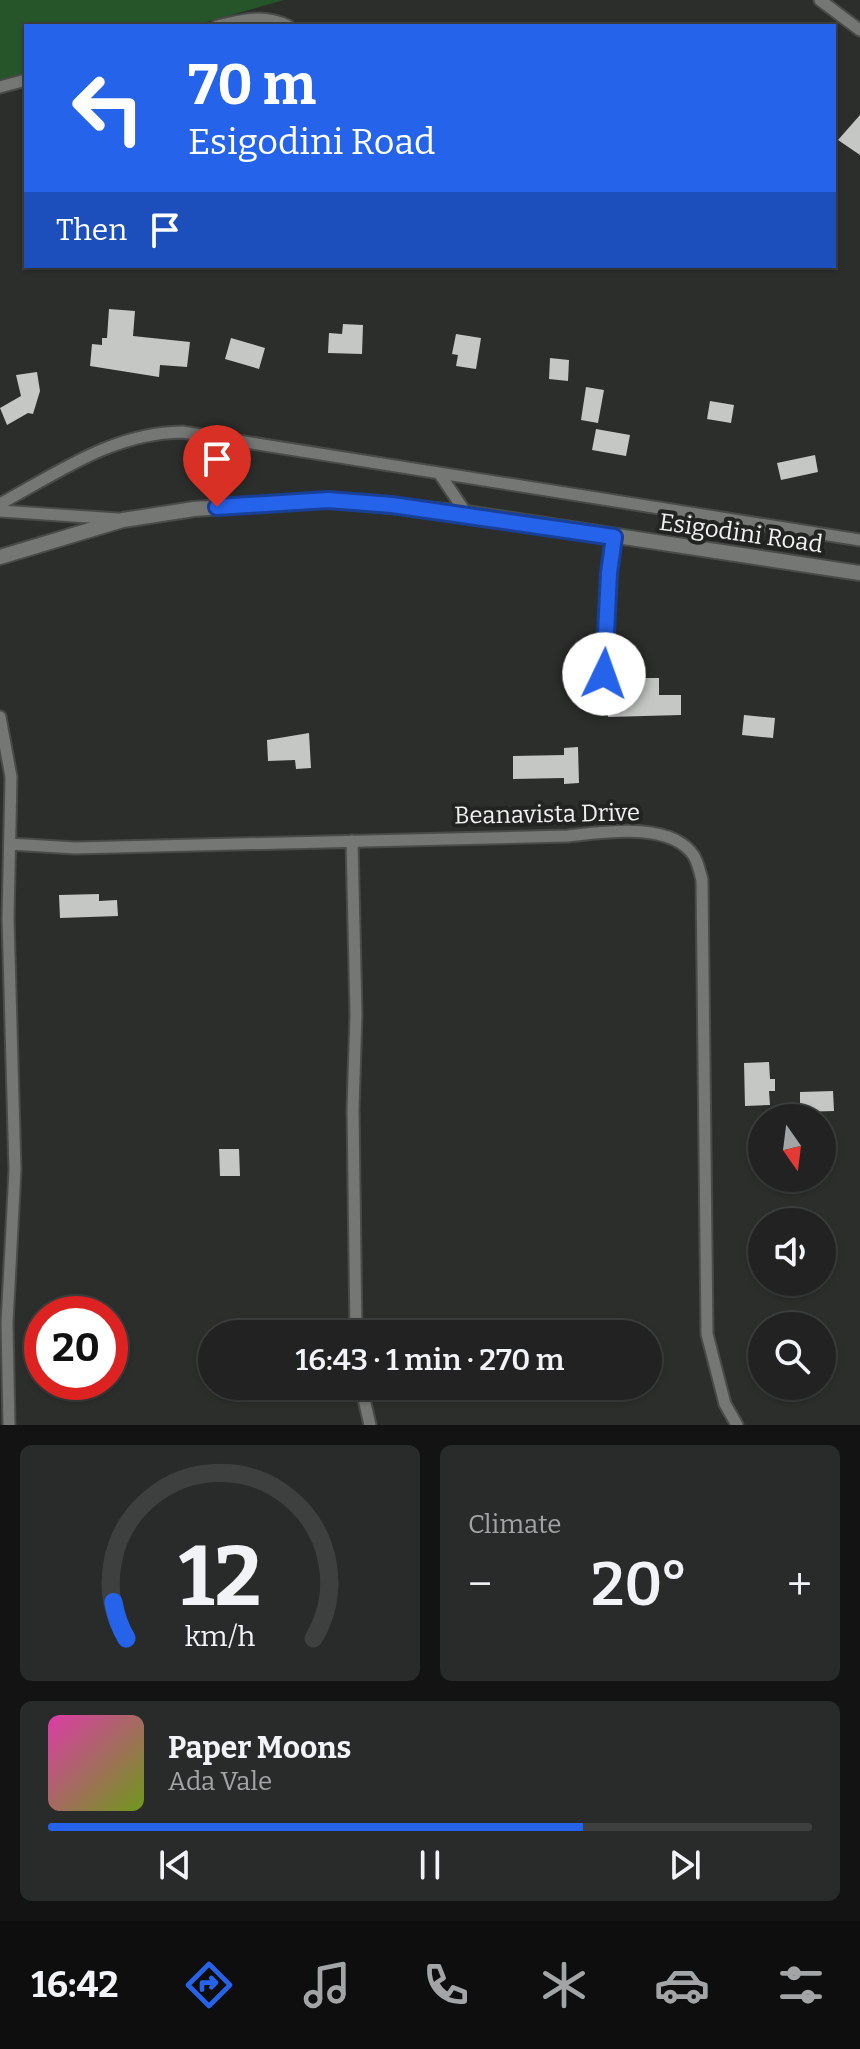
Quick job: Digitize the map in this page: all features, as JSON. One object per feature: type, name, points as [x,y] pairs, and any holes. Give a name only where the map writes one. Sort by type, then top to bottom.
[{"type":"main road","name":"Esigodini Road","points":[[0,557],[123,520],[194,509],[328,500],[466,513],[860,573]]},
{"type":"street","points":[[820,0],[860,30]]},
{"type":"street","points":[[227,24],[256,18],[283,24]]},
{"type":"street","points":[[0,87],[24,81]]},
{"type":"street","points":[[0,504],[125,439],[156,432],[182,432],[860,540]]},
{"type":"street","points":[[439,473],[466,513]]},
{"type":"street","points":[[0,511],[123,520]]},
{"type":"street","points":[[0,717],[11,777],[8,932],[15,1170],[7,1323],[9,1425]]},
{"type":"street","name":"Beanavista Drive","points":[[10,844],[75,848],[568,836],[625,830],[656,834],[682,843],[695,857],[702,880],[706,1324],[725,1404],[737,1425]]},
{"type":"street","points":[[352,841],[356,1014],[353,1109],[356,1320]]},
{"type":"street","points":[[364,1400],[370,1425]]},
{"type":"lane","points":[[604,674],[614,537]]},
{"type":"green space","points":[[0,0],[284,0],[199,24],[24,24],[24,74],[0,80]]},
{"type":"building","points":[[860,115],[860,155],[838,140]]},
{"type":"building","points":[[109,309],[135,311],[133,336],[190,342],[187,367],[160,365],[159,377],[90,366],[92,344],[102,345],[102,338],[107,338]]},
{"type":"building","points":[[343,324],[363,325],[362,354],[328,353],[329,333],[342,334]]},
{"type":"building","points":[[456,334],[481,338],[476,369],[456,366],[458,355],[452,354]]},
{"type":"building","points":[[231,338],[265,348],[259,369],[225,359]]},
{"type":"building","points":[[550,358],[569,360],[568,381],[549,379]]},
{"type":"building","points":[[37,372],[40,391],[33,414],[28,413],[7,425],[0,408],[21,396],[16,375]]},
{"type":"building","points":[[586,387],[604,390],[598,423],[581,420]]},
{"type":"building","points":[[710,401],[734,405],[731,423],[707,419]]},
{"type":"building","points":[[596,429],[630,435],[626,456],[592,450]]},
{"type":"building","points":[[815,455],[818,472],[781,480],[777,463]]},
{"type":"building","points":[[640,678],[659,678],[659,695],[681,695],[681,715],[608,717],[607,693],[640,692]]},
{"type":"building","points":[[744,715],[775,718],[773,738],[742,735]]},
{"type":"building","points":[[309,733],[311,768],[296,769],[295,760],[268,761],[267,740]]},
{"type":"building","points":[[578,747],[579,783],[564,784],[564,778],[513,779],[513,756],[564,755],[564,748]]},
{"type":"building","points":[[99,894],[99,901],[117,900],[118,916],[60,918],[59,895]]},
{"type":"building","points":[[769,1062],[770,1079],[775,1079],[775,1091],[769,1091],[770,1104],[745,1106],[744,1063]]},
{"type":"building","points":[[833,1091],[834,1104],[800,1104],[800,1092]]},
{"type":"building","points":[[219,1149],[239,1149],[240,1176],[220,1176]]},
{"type":"route","points":[[217,507],[328,500],[466,513],[614,537],[604,674]]}]
